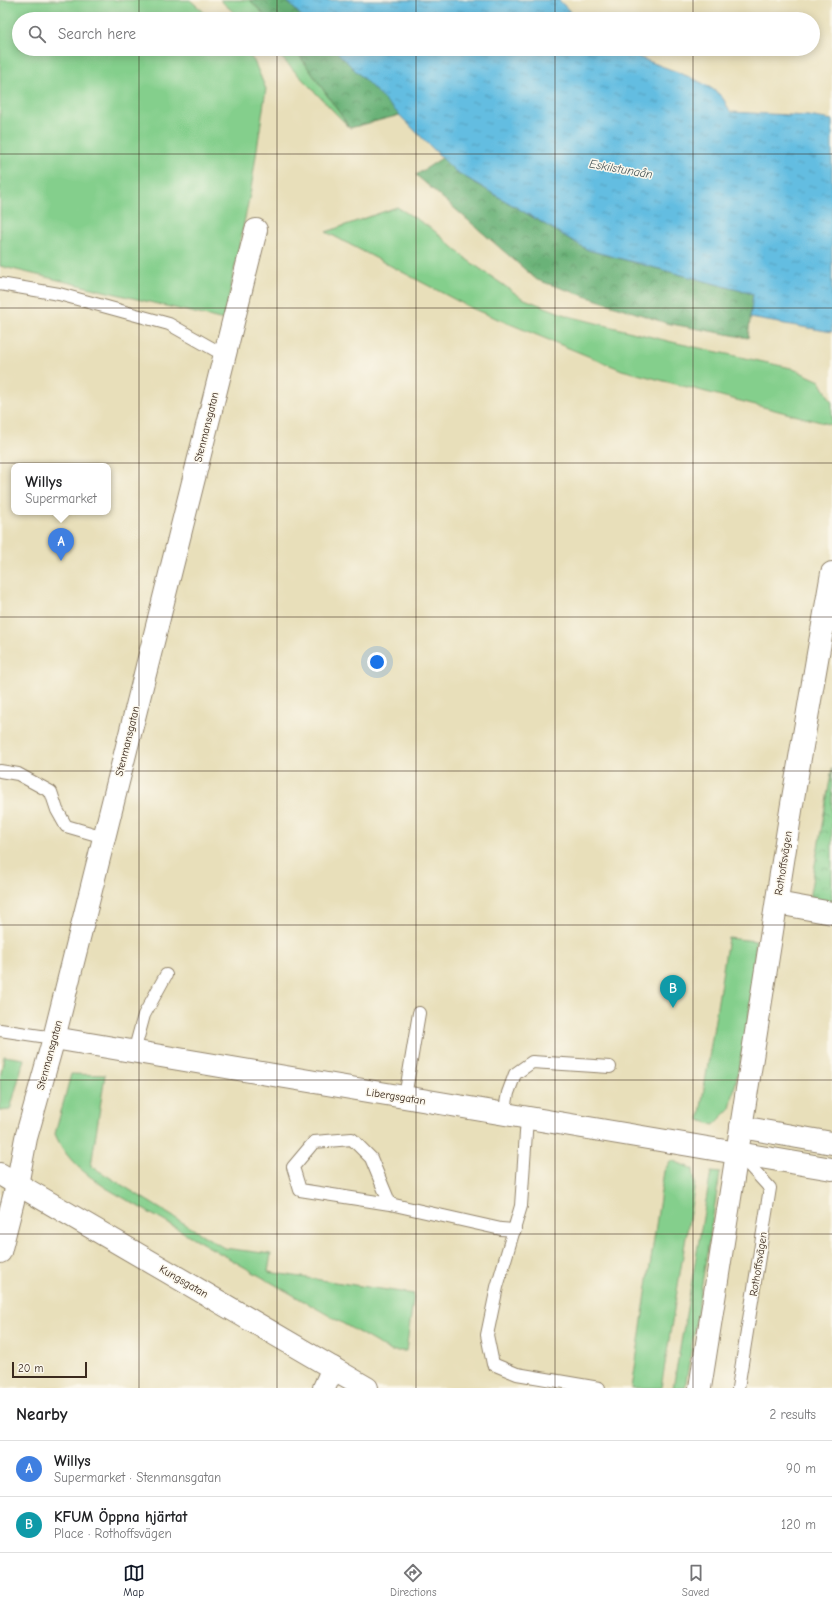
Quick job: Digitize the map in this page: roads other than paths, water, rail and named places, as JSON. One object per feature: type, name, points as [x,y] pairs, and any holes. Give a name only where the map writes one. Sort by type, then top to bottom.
[{"type":"street","name":"Stenmansgatan","points":[[0,1252],[9,1180],[26,1138],[54,1038],[256,230]]},
{"type":"street","name":"Rothoffsvägen","points":[[700,1388],[792,804],[832,573]]},
{"type":"street","points":[[777,903],[832,913]]},
{"type":"street","name":"Libergsgatan","points":[[54,1038],[832,1169]]},
{"type":"street","points":[[741,1127],[832,1143]]},
{"type":"street","name":"Kungsgatan","points":[[9,1180],[367,1388]]},
{"type":"street","points":[[324,1388],[333,1368]]},
{"type":"lane","points":[[0,284],[59,294],[169,324],[224,355]]},
{"type":"lane","points":[[0,771],[18,774],[51,792],[57,810],[66,826],[104,837]]},
{"type":"lane","points":[[134,1052],[144,1015],[166,975]]},
{"type":"lane","points":[[405,1097],[419,1013]]},
{"type":"lane","points":[[0,1030],[54,1038]]},
{"type":"lane","points":[[504,1114],[508,1093],[515,1074],[532,1062],[610,1066]]},
{"type":"lane","points":[[527,1118],[521,1206],[497,1287],[487,1334],[493,1364],[517,1374],[599,1388]]},
{"type":"lane","points":[[390,1204],[371,1158],[352,1139],[314,1142],[294,1167],[300,1190],[390,1204],[501,1229],[514,1230]]},
{"type":"lane","name":"Rothoffsvägen","points":[[737,1153],[770,1188],[738,1388]]},
{"type":"water","points":[[286,0],[559,0],[570,12],[297,12]]},
{"type":"water","name":"Eskilstunaån","points":[[341,56],[636,56],[701,82],[721,96],[730,112],[808,116],[832,120],[832,332],[750,318],[753,294],[588,250],[455,171]]},
{"type":"place","name":"Willys","points":[[61,561]]},
{"type":"place","name":"KFUM Öppna hjärtat","points":[[673,1008]]}]
